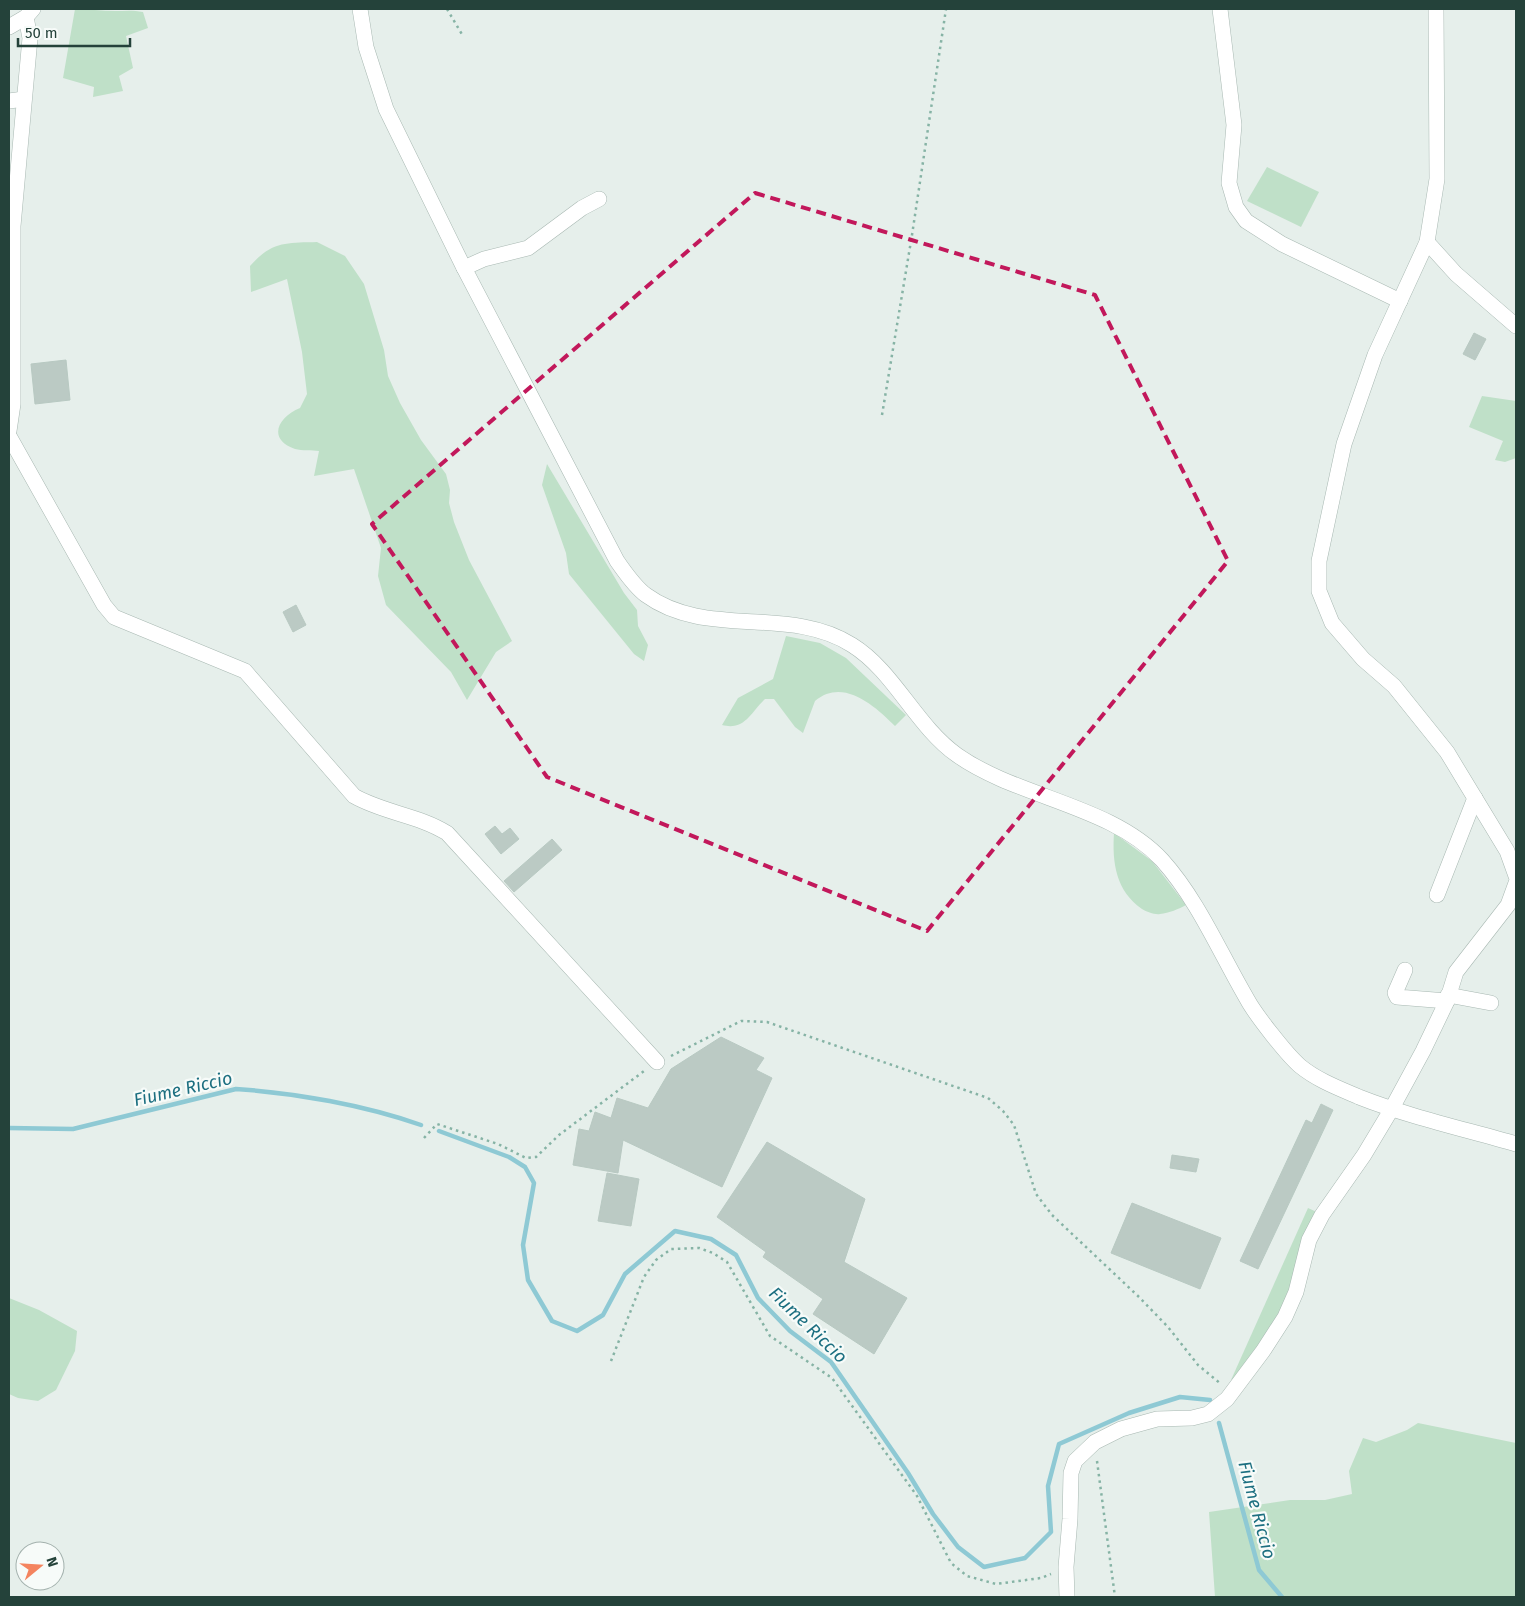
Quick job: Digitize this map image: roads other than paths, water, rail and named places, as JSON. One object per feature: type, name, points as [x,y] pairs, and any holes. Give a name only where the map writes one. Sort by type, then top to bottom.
[{"type":"street","points":[[360,9],[366,47],[386,108],[464,268],[617,561],[645,594],[672,610],[716,619],[807,626],[825,630],[853,645],[866,656],[934,734],[954,753],[1004,780],[1122,828],[1162,860],[1192,901],[1249,1003],[1298,1065],[1326,1084],[1391,1110],[1516,1144]]},
{"type":"street","points":[[1220,9],[1234,125],[1229,183],[1236,207],[1246,221],[1282,244],[1400,301]]},
{"type":"street","points":[[1436,9],[1437,179],[1426,242],[1375,355],[1344,444],[1319,561],[1319,591],[1332,623],[1363,659],[1394,686],[1447,752],[1508,851],[1516,876]]},
{"type":"street","points":[[9,27],[30,13]]},
{"type":"street","points":[[9,431],[13,404],[13,226],[30,38],[30,13]]},
{"type":"street","points":[[9,101],[24,98]]},
{"type":"street","points":[[464,268],[484,259],[528,248],[582,208],[599,199]]},
{"type":"street","points":[[1426,242],[1456,274],[1516,326]]},
{"type":"street","points":[[9,436],[104,605],[114,617],[245,671],[354,796],[373,806],[429,822],[447,833],[657,1062]]},
{"type":"street","points":[[1437,895],[1475,798]]},
{"type":"street","points":[[1067,1597],[1066,1567],[1071,1473],[1078,1457],[1095,1442],[1140,1423],[1157,1419],[1192,1418],[1208,1414],[1227,1399],[1263,1351],[1285,1317],[1296,1292],[1309,1240],[1322,1215],[1364,1155],[1391,1110],[1423,1051],[1447,998],[1456,972],[1508,905],[1516,883]]},
{"type":"street","points":[[1405,970],[1395,993],[1397,997],[1447,998],[1491,1003]]},
{"type":"waterway","name":"Fiume Riccio","points":[[9,1128],[73,1129],[236,1089],[330,1101],[421,1125]]},
{"type":"waterway","name":"Fiume Riccio","points":[[439,1131],[509,1157],[525,1167],[534,1183],[523,1245],[528,1280],[552,1321],[577,1331],[603,1315],[625,1274],[675,1231],[711,1239],[736,1255],[758,1298],[790,1331],[831,1362],[908,1473],[933,1514],[958,1547],[984,1567],[1025,1558],[1051,1532],[1048,1486],[1059,1444],[1129,1413],[1180,1397],[1210,1400]]},
{"type":"waterway","name":"Fiume Riccio","points":[[1219,1423],[1259,1570],[1282,1597]]}]
